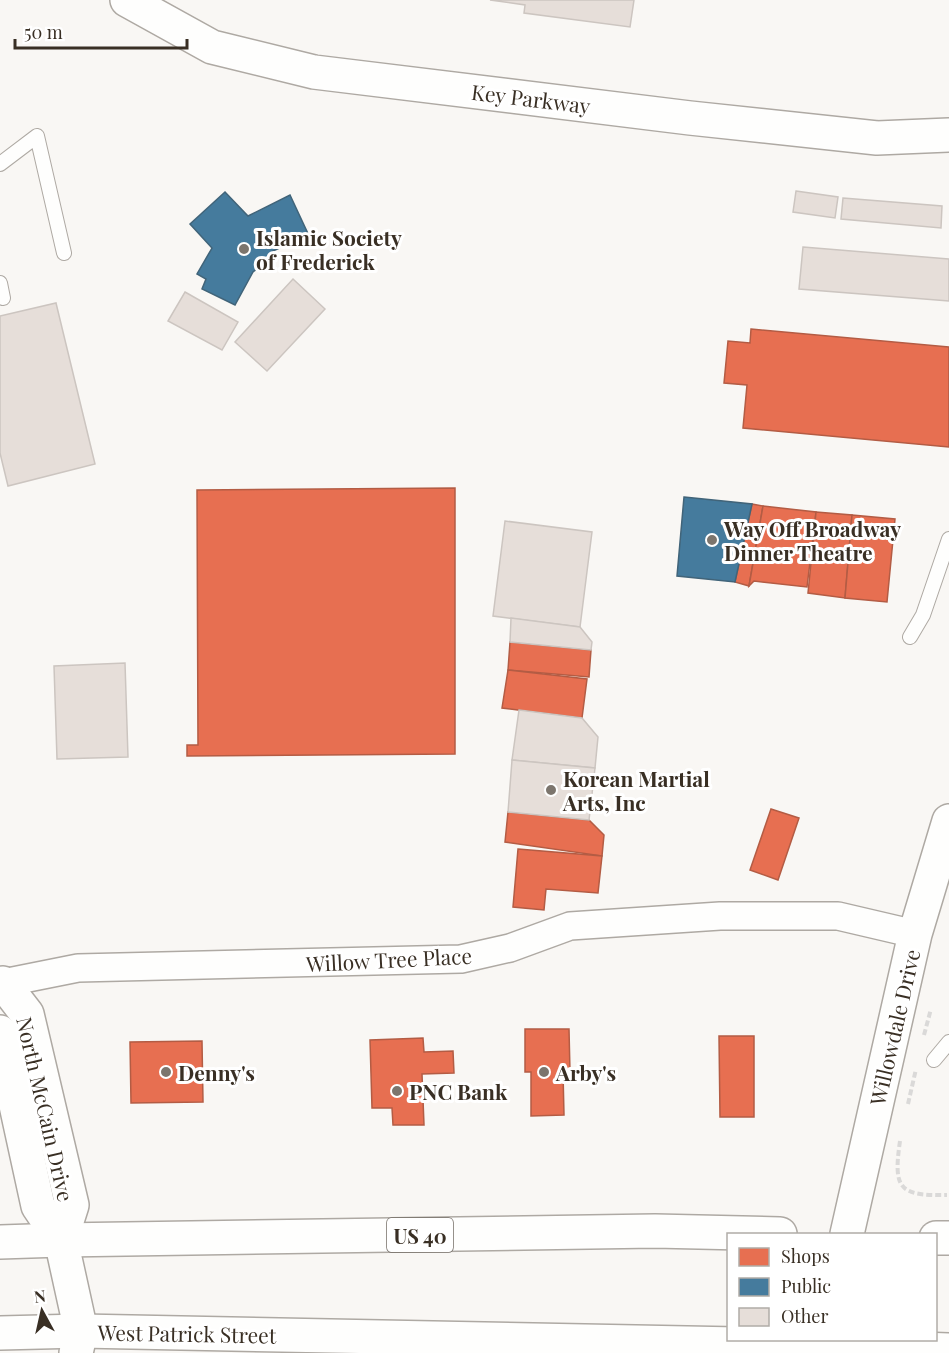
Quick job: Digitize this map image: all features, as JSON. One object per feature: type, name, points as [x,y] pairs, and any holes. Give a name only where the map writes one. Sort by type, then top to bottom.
[{"type":"street","name":"Key Parkway","points":[[127,0],[212,47],[314,72],[690,118],[876,138],[949,135]]},
{"type":"street","name":"Willowdale Drive","points":[[847,1233],[915,934],[949,821]]},
{"type":"street","name":"Willow Tree Place","points":[[1,984],[78,968],[461,959],[510,948],[570,926],[720,916],[838,916],[915,934]]},
{"type":"street","name":"North McCain Drive","points":[[1,984],[27,1014],[72,1205],[61,1240]]},
{"type":"street","name":"North McCain Drive","points":[[0,1032],[38,1206],[61,1240],[78,1342]]},
{"type":"street","name":"US 40","points":[[0,1242],[656,1232],[727,1233]]},
{"type":"street","name":"West Patrick Street","points":[[0,1333],[78,1342],[616,1348],[841,1346],[900,1351],[949,1350]]},
{"type":"lane","points":[[0,164],[37,136],[64,253]]},
{"type":"lane","points":[[0,283],[3,298]]},
{"type":"lane","points":[[910,637],[923,615],[949,539]]},
{"type":"lane","points":[[934,1060],[949,1042]]},
{"type":"path","points":[[924,1035],[931,1008]]},
{"type":"path","points":[[908,1104],[916,1069]]},
{"type":"path","points":[[900,1142],[897,1178],[900,1184],[917,1194],[946,1195]]},
{"type":"building: Shops","points":[[751,329],[949,347],[949,447],[743,428],[747,385],[724,383],[728,341],[750,343]]},
{"type":"building: Shops","points":[[455,488],[455,754],[187,756],[187,745],[198,745],[197,490]]},
{"type":"building: Shops","points":[[752,504],[763,506],[749,586],[735,582]]},
{"type":"building: Shops","points":[[763,506],[816,512],[807,587],[754,581],[749,586]]},
{"type":"building: Shops","points":[[816,512],[852,515],[845,598],[808,593]]},
{"type":"building: Shops","points":[[852,515],[895,519],[887,602],[845,598]]},
{"type":"building: Shops","points":[[510,642],[591,650],[589,677],[508,670]]},
{"type":"building: Shops","points":[[508,670],[587,679],[582,718],[502,708]]},
{"type":"building: Shops","points":[[771,809],[799,818],[778,880],[750,870]]},
{"type":"building: Shops","points":[[508,812],[589,820],[604,835],[602,856],[505,842]]},
{"type":"building: Shops","points":[[518,849],[602,856],[598,893],[546,889],[544,910],[513,907]]},
{"type":"building: Shops","name":"Arby's","points":[[525,1029],[569,1029],[570,1072],[563,1072],[564,1115],[531,1116],[531,1072],[525,1072]]},
{"type":"building: Shops","points":[[719,1036],[754,1036],[754,1117],[720,1117]]},
{"type":"building: Shops","name":"PNC Bank","points":[[423,1038],[424,1052],[453,1051],[454,1073],[422,1074],[424,1125],[393,1125],[392,1108],[372,1108],[370,1040]]},
{"type":"building: Shops","name":"Denny's","points":[[202,1041],[203,1102],[131,1103],[130,1042]]},
{"type":"building: Public","name":"Islamic Society of Frederick","points":[[225,192],[248,216],[290,195],[310,238],[290,247],[288,244],[273,251],[275,253],[253,272],[235,305],[202,289],[206,279],[197,274],[212,248],[190,224]]},
{"type":"building: Public","name":"Way Off Broadway Dinner Theatre","points":[[684,497],[752,504],[735,582],[677,576]]},
{"type":"building: Other","points":[[490,0],[634,0],[630,27],[524,13],[525,5]]},
{"type":"building: Other","points":[[796,191],[838,197],[835,218],[793,212]]},
{"type":"building: Other","points":[[843,198],[942,206],[941,228],[841,219]]},
{"type":"building: Other","points":[[803,247],[949,259],[949,301],[799,289]]},
{"type":"building: Other","points":[[293,279],[325,309],[267,371],[235,342]]},
{"type":"building: Other","points":[[185,292],[238,322],[222,350],[168,321]]},
{"type":"building: Other","points":[[56,303],[95,464],[8,486],[0,453],[0,316]]},
{"type":"building: Other","points":[[505,521],[592,532],[580,627],[493,616]]},
{"type":"building: Other","points":[[511,618],[580,627],[592,642],[591,650],[510,642]]},
{"type":"building: Other","points":[[125,663],[128,757],[57,759],[54,666]]},
{"type":"building: Other","points":[[519,710],[582,718],[598,737],[595,768],[512,760]]},
{"type":"building: Other","name":"Korean Martial Arts, Inc","points":[[512,760],[595,768],[589,820],[508,812]]},
{"type":"place","name":"Islamic Society of Frederick","points":[[244,249]]},
{"type":"place","name":"Way Off Broadway Dinner Theatre","points":[[712,540]]},
{"type":"place","name":"Korean Martial Arts, Inc","points":[[551,790]]},
{"type":"place","name":"Denny's","points":[[166,1072]]},
{"type":"place","name":"Arby's","points":[[544,1072]]},
{"type":"place","name":"PNC Bank","points":[[397,1091]]}]
